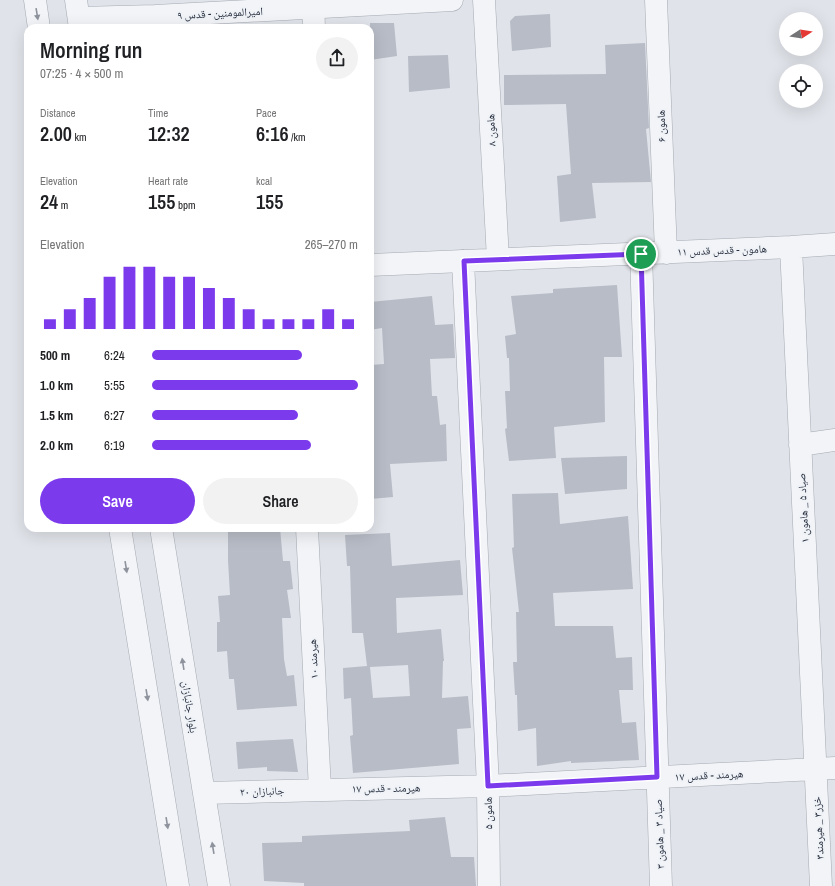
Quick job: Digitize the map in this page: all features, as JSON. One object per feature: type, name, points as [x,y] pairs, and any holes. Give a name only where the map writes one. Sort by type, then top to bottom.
[{"type":"street","points":[[35,0],[38,24]]},
{"type":"street","name":"امیرالمومنین - قدس ۹","points":[[78,15],[155,8],[313,12],[452,0]]},
{"type":"street","name":"هامون ۸","points":[[484,0],[498,259]]},
{"type":"street","name":"هامون ۶","points":[[656,0],[666,253]]},
{"type":"street","name":"هامون - قدس قدس ۱۱","points":[[374,265],[666,253],[835,244]]},
{"type":"street","name":"صیاد ۵ _ هامون ۱","points":[[790,247],[800,445],[825,769]]},
{"type":"street","name":"صیاد ۳ _ هامون ۳","points":[[641,254],[661,886]]},
{"type":"street","name":"هامون ۵","points":[[464,261],[488,786],[489,886]]},
{"type":"street","points":[[800,445],[835,440]]},
{"type":"street","points":[[121,532],[178,886]]},
{"type":"street","name":"بلوار جانبازان","points":[[162,532],[220,886]]},
{"type":"street","name":"هیرمند ۱۰","points":[[307,532],[320,790]]},
{"type":"street","name":"هیرمند - قدس ۱۷","points":[[320,790],[488,786],[825,769]]},
{"type":"street","name":"خزر۳ _ هیرمند۳","points":[[821,886],[825,769]]},
{"type":"street","name":"جانبازان ۲۰","points":[[204,793],[320,790]]},
{"type":"building","points":[[550,14],[551,47],[512,51],[510,21],[515,16]]},
{"type":"building","points":[[394,23],[397,56],[374,59],[374,24],[370,24]]},
{"type":"building","points":[[645,43],[649,128],[646,129],[651,182],[592,183],[596,218],[560,222],[557,176],[571,174],[566,104],[504,105],[504,75],[606,74],[605,45]]},
{"type":"building","points":[[448,55],[450,88],[409,92],[408,56]]},
{"type":"building","points":[[617,285],[622,357],[604,357],[605,422],[554,427],[556,458],[509,461],[505,429],[507,428],[505,391],[510,391],[509,358],[507,358],[505,336],[516,334],[511,296],[553,293],[553,289]]},
{"type":"building","points":[[432,296],[435,325],[453,324],[455,358],[430,359],[432,396],[437,396],[440,425],[446,424],[447,461],[390,464],[393,497],[374,499],[374,365],[384,364],[382,328],[374,329],[374,302]]},
{"type":"building","points":[[627,456],[627,489],[565,494],[561,458]]},
{"type":"building","points":[[558,493],[560,524],[628,516],[633,589],[553,593],[555,626],[613,626],[616,658],[632,657],[633,690],[619,690],[622,723],[636,722],[639,760],[571,763],[571,761],[537,766],[536,728],[518,731],[517,695],[515,695],[513,662],[517,662],[516,612],[519,612],[512,548],[514,547],[512,494]]},
{"type":"building","points":[[228,532],[280,532],[283,561],[290,561],[293,589],[287,590],[291,618],[282,618],[284,659],[287,676],[294,675],[297,706],[237,710],[234,679],[229,679],[227,651],[217,652],[217,622],[220,622],[218,596],[230,595]]},
{"type":"building","points":[[390,533],[392,566],[460,560],[463,595],[396,598],[397,633],[441,629],[444,661],[442,698],[468,696],[471,728],[457,729],[459,764],[353,773],[350,736],[353,735],[351,698],[344,699],[343,668],[367,666],[363,633],[352,633],[350,566],[347,566],[345,535]],"holes":[[[408,665],[410,696],[373,698],[370,667]]]},
{"type":"building","points":[[293,739],[298,772],[267,771],[267,767],[238,769],[236,742]]},
{"type":"building","points":[[445,817],[451,857],[474,857],[476,886],[304,886],[304,883],[264,881],[262,843],[302,842],[302,836],[410,831],[409,820]]},
{"type":"route","points":[[641,254],[657,777],[488,786],[464,261],[641,254]]}]
